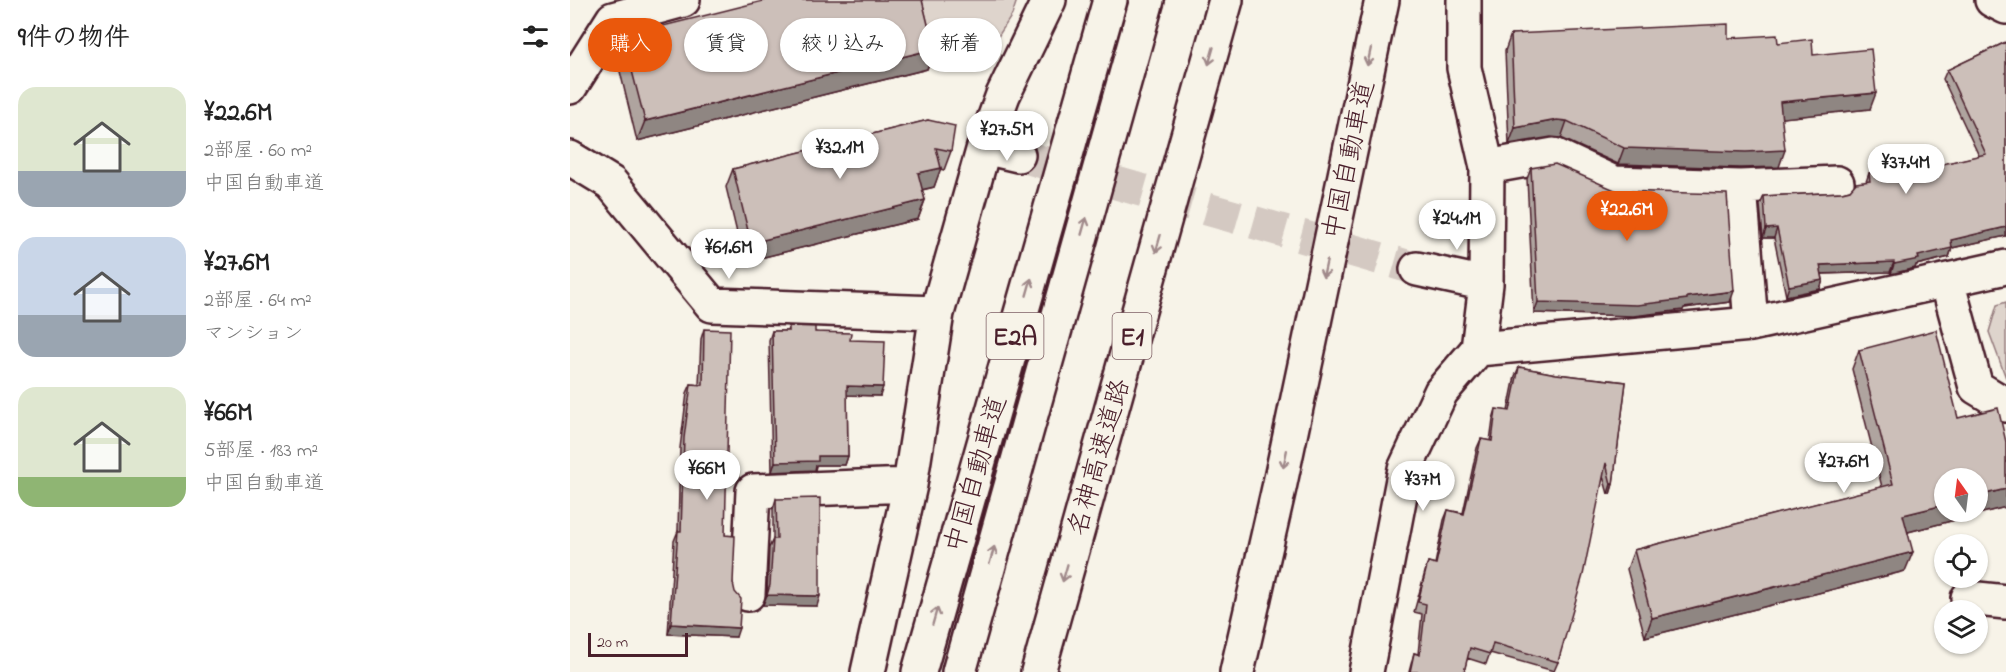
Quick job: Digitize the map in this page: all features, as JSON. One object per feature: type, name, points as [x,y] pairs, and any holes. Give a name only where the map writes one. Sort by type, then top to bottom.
[{"type":"main road","points":[[570,87],[613,19],[683,0]]},
{"type":"main road","points":[[868,672],[910,485],[937,313],[984,147],[1003,95],[1049,0]]},
{"type":"main road","name":"中国自動車道","points":[[919,672],[1110,0]]},
{"type":"main road","points":[[959,672],[1147,0]]},
{"type":"main road","name":"名神高速道路","points":[[1038,672],[1227,0]]},
{"type":"main road","name":"中国自動車道","points":[[1237,672],[1282,477],[1382,0]]},
{"type":"main road","points":[[1366,672],[1405,469],[1441,392],[1478,349],[1486,284],[1487,167],[1464,68],[1464,0]]},
{"type":"main road","points":[[1992,0],[2006,7]]},
{"type":"main road","points":[[984,147],[1018,155]]},
{"type":"main road","points":[[1487,167],[1554,155],[1614,183],[1740,186],[1837,183]]},
{"type":"main road","points":[[570,158],[611,183],[712,305],[937,313]]},
{"type":"main road","points":[[1740,186],[1751,324]]},
{"type":"main road","points":[[1478,349],[1751,324],[2006,267]]},
{"type":"main road","points":[[1417,269],[1486,284]]},
{"type":"main road","points":[[1947,281],[1977,387],[2006,405]]},
{"type":"main road","points":[[748,594],[753,491],[910,485]]},
{"type":"main road","points":[[1968,598],[2006,602]]},
{"type":"shaded area","points":[[922,0],[1017,0],[1012,15],[1002,30],[1002,18],[926,18]]},
{"type":"shaded area","points":[[2006,302],[2006,378],[1989,332],[1997,305]]},
{"type":"building","points":[[767,0],[922,0],[926,18],[918,18],[918,53],[906,56],[906,18],[780,18],[780,72],[842,72],[645,121],[632,72],[672,72],[672,24],[684,21],[684,72],[768,72],[768,18],[695,18]]},
{"type":"building","points":[[1728,24],[1728,38],[1777,35],[1778,43],[1812,39],[1813,55],[1871,49],[1876,93],[1780,102],[1785,150],[1746,152],[1624,148],[1567,121],[1557,120],[1515,128],[1511,34]]},
{"type":"building","points":[[2006,42],[2006,227],[1951,240],[1952,248],[1918,256],[1919,259],[1894,264],[1894,262],[1820,265],[1823,280],[1789,286],[1777,228],[1766,229],[1764,196],[1842,192],[1850,190],[1856,183],[1870,181],[1869,173],[1908,168],[1908,172],[1986,154],[1947,70]]},
{"type":"building","points":[[928,120],[955,126],[951,151],[936,148],[941,168],[918,173],[925,200],[751,243],[733,169]]},
{"type":"building","points":[[1555,164],[1617,191],[1727,194],[1734,291],[1637,305],[1538,302],[1531,168]]},
{"type":"building","points":[[789,326],[815,327],[815,332],[851,333],[850,340],[885,341],[883,387],[847,386],[848,456],[818,456],[818,461],[775,462],[772,331],[789,331]]},
{"type":"building","points":[[704,329],[730,330],[725,535],[735,536],[733,583],[735,592],[741,599],[739,628],[671,624],[678,531],[681,531],[684,438],[691,384],[703,385]]},
{"type":"building","points":[[1936,330],[1958,418],[1998,408],[2006,442],[2006,489],[1988,493],[1988,468],[1934,468],[1934,507],[1903,515],[1913,552],[1652,618],[1634,550],[1893,484],[1859,350]]},
{"type":"building","points":[[1519,367],[1626,382],[1613,484],[1611,484],[1606,463],[1583,575],[1558,662],[1493,643],[1490,654],[1470,648],[1464,672],[1410,672],[1414,653],[1420,655],[1426,604],[1418,602],[1428,562],[1436,564],[1448,510],[1464,514],[1481,439],[1492,441],[1496,409],[1510,411]]},
{"type":"building","points":[[820,498],[820,596],[767,595],[770,585],[773,539],[777,539],[776,499]]},
{"type":"tunnel","points":[[1018,155],[1417,269]]}]
